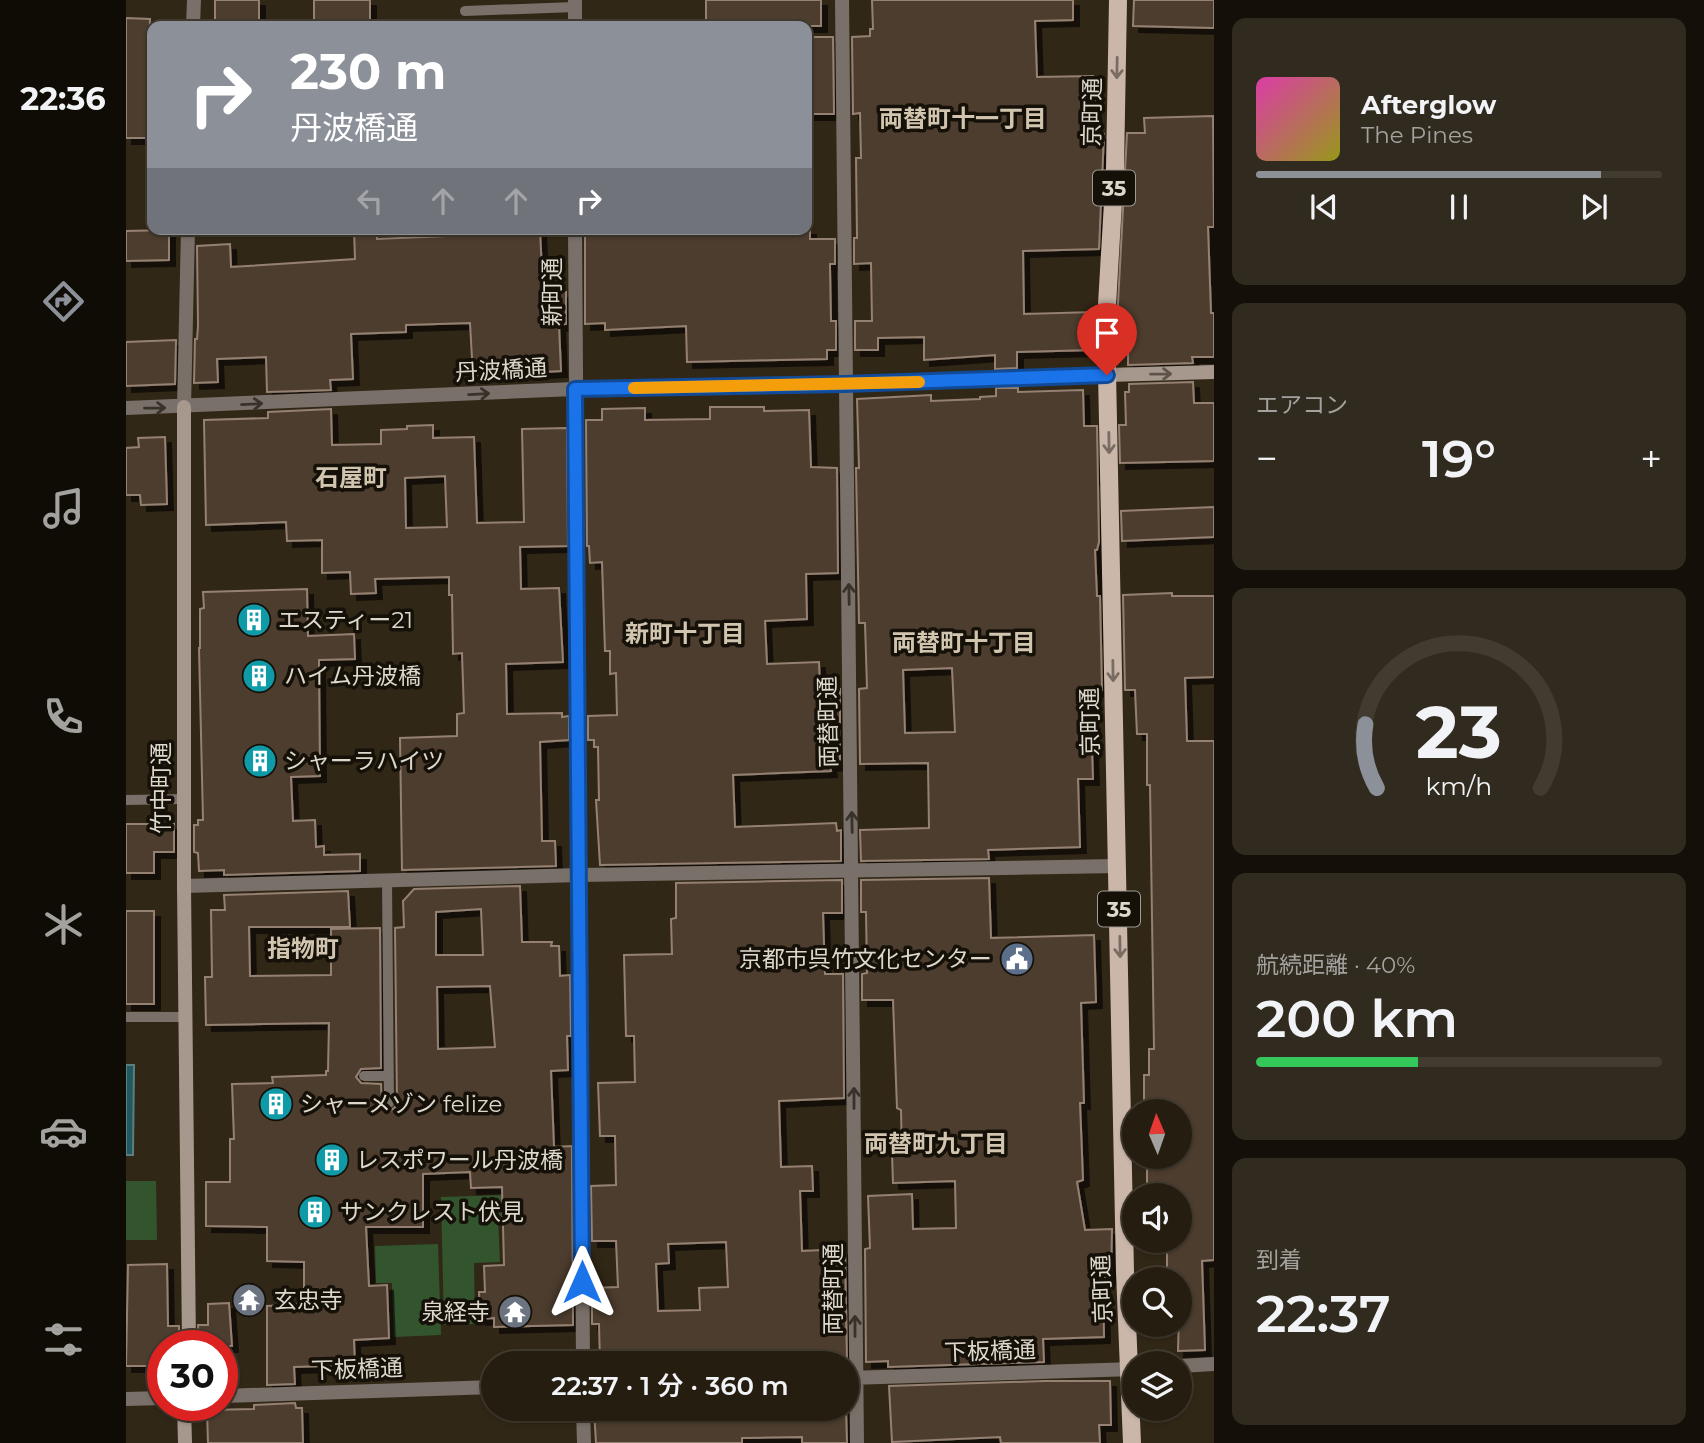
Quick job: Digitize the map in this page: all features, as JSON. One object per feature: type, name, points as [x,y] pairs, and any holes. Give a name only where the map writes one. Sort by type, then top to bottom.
[{"type":"main road","name":"京町通","points":[[1118,0],[1115,168],[1106,322],[1125,1272],[1131,1351]]},
{"type":"main road","name":"京町通","points":[[1132,1421],[1132,1443]]},
{"type":"street","points":[[193,21],[194,0]]},
{"type":"street","name":"両替町通","points":[[842,0],[853,870],[851,1351]]},
{"type":"street","points":[[575,3],[575,21]]},
{"type":"street","name":"竹中町通","points":[[188,235],[184,407],[184,886],[189,1330]]},
{"type":"street","name":"新町通","points":[[575,235],[583,1351]]},
{"type":"street","name":"丹波橋通","points":[[126,408],[575,389],[845,384],[1214,372]]},
{"type":"street","points":[[184,886],[580,875],[1118,866]]},
{"type":"street","points":[[1192,1365],[1214,1364]]},
{"type":"street","name":"下板橋通","points":[[859,1378],[1122,1369]]},
{"type":"street","name":"下板橋通","points":[[238,1395],[481,1387]]},
{"type":"street","points":[[126,1399],[147,1398]]},
{"type":"street","points":[[184,1421],[185,1443]]},
{"type":"street","points":[[583,1421],[584,1443]]},
{"type":"street","name":"両替町通","points":[[855,1421],[857,1443]]},
{"type":"lane","points":[[464,11],[575,3]]},
{"type":"lane","points":[[126,800],[184,799]]},
{"type":"lane","points":[[387,880],[389,1102]]},
{"type":"lane","points":[[126,1017],[185,1017]]},
{"type":"lane","points":[[364,1076],[389,1076]]},
{"type":"green space","points":[[126,1181],[156,1181],[157,1240],[126,1240]]},
{"type":"green space","points":[[507,1195],[507,1218],[498,1218],[500,1262],[474,1263],[475,1324],[444,1325],[441,1197]]},
{"type":"green space","points":[[438,1244],[441,1335],[394,1337],[392,1283],[376,1283],[375,1246]]},
{"type":"water","points":[[126,1065],[134,1065],[133,1155],[126,1155]]},
{"type":"building","points":[[215,0],[259,0],[259,21],[215,21]]},
{"type":"building","points":[[314,0],[370,0],[370,21],[314,21]]},
{"type":"building","points":[[706,0],[821,0],[821,26],[812,26],[812,21],[706,21]]},
{"type":"building","points":[[872,0],[1073,0],[1073,20],[1035,21],[1037,77],[1093,76],[1096,134],[1104,134],[1099,249],[1023,251],[1024,314],[1095,312],[1095,350],[1017,352],[1017,368],[995,369],[995,355],[924,360],[924,337],[878,338],[878,350],[855,350],[855,321],[872,321],[871,263],[854,264],[854,238],[857,238],[856,158],[861,158],[860,113],[853,114],[852,37],[870,36],[870,29],[873,29]]},
{"type":"building","points":[[1134,0],[1214,0],[1214,28],[1133,26]]},
{"type":"building","points":[[126,18],[150,19],[147,21],[147,138],[126,138]]},
{"type":"building","points":[[812,37],[833,37],[834,114],[812,114]]},
{"type":"building","points":[[1213,116],[1214,227],[1208,227],[1214,357],[1192,357],[1193,363],[1128,365],[1128,350],[1118,350],[1117,322],[1127,133],[1145,133],[1144,118]]},
{"type":"building","points":[[126,231],[147,231],[147,235],[169,235],[169,260],[126,261]]},
{"type":"building","points":[[354,235],[377,235],[377,239],[447,235],[540,235],[543,293],[566,292],[566,324],[559,325],[561,371],[473,376],[470,323],[406,325],[406,332],[351,334],[353,379],[330,380],[331,390],[267,392],[266,357],[217,359],[218,382],[194,383],[198,326],[197,246],[230,244],[231,267],[355,259]]},
{"type":"building","points":[[810,235],[810,239],[835,239],[835,264],[830,264],[830,269],[831,321],[836,321],[836,350],[827,350],[827,359],[687,362],[686,326],[605,330],[605,323],[585,324],[585,236]]},
{"type":"building","points":[[176,340],[175,384],[126,386],[126,342]]},
{"type":"building","points":[[1193,382],[1194,403],[1214,403],[1214,461],[1120,463],[1119,425],[1126,425],[1125,392],[1129,392],[1129,384]]},
{"type":"building","points":[[996,388],[1018,388],[1018,392],[1083,390],[1084,426],[1097,426],[1099,542],[1095,550],[1097,596],[1100,596],[1102,690],[1090,691],[1093,779],[1078,779],[1080,847],[988,850],[989,859],[861,861],[860,830],[929,828],[928,763],[860,764],[859,689],[867,688],[865,623],[859,623],[857,399],[931,395],[931,401],[996,396]],"holes":[[[952,668],[955,732],[905,733],[903,670]]]},
{"type":"building","points":[[710,407],[764,407],[764,411],[809,410],[811,467],[837,468],[838,573],[806,574],[807,619],[765,621],[767,664],[819,662],[820,689],[840,689],[840,764],[830,765],[831,771],[733,775],[735,827],[836,823],[837,831],[841,830],[841,861],[600,865],[596,800],[599,800],[598,747],[594,747],[594,740],[588,740],[588,716],[617,715],[616,673],[610,674],[610,651],[605,651],[602,562],[590,563],[587,546],[586,420],[602,420],[602,409],[645,408],[645,420],[710,419]]},
{"type":"building","points":[[331,409],[332,445],[381,444],[381,430],[407,429],[407,426],[433,425],[433,438],[474,437],[477,523],[524,522],[522,429],[567,428],[568,546],[520,547],[521,589],[559,588],[563,662],[506,664],[507,714],[562,713],[562,717],[569,716],[569,740],[540,742],[542,841],[555,841],[556,866],[402,870],[400,738],[457,736],[457,714],[464,713],[462,653],[453,654],[449,577],[375,579],[376,593],[351,594],[350,572],[322,573],[322,540],[287,541],[286,522],[206,525],[204,420],[268,418],[268,412]],"holes":[[[445,476],[447,527],[406,528],[405,478]]]},
{"type":"building","points":[[165,437],[167,504],[141,505],[140,495],[126,495],[126,448],[139,447],[138,438]]},
{"type":"building","points":[[1214,507],[1214,537],[1122,541],[1121,511]]},
{"type":"building","points":[[307,589],[308,636],[354,634],[355,659],[319,660],[320,776],[291,777],[293,821],[315,820],[316,847],[324,846],[324,855],[360,854],[360,871],[224,875],[224,870],[199,871],[198,853],[194,852],[194,825],[198,825],[198,820],[203,820],[199,648],[200,609],[204,608],[203,592]]},
{"type":"building","points":[[1172,593],[1172,596],[1214,596],[1214,677],[1185,678],[1187,741],[1214,741],[1214,1260],[1202,1261],[1205,1350],[1178,1351],[1178,1337],[1192,1337],[1192,1267],[1167,1267],[1167,1253],[1192,1253],[1192,1183],[1147,1183],[1147,1169],[1192,1169],[1192,1099],[1144,1099],[1144,1075],[1149,1075],[1149,1049],[1154,1049],[1150,785],[1147,785],[1147,734],[1137,734],[1135,690],[1125,690],[1123,595]]},
{"type":"building","points":[[126,824],[174,824],[174,852],[154,852],[154,873],[126,873]]},
{"type":"building","points":[[989,878],[991,938],[1094,935],[1096,1002],[1081,1003],[1084,1103],[1080,1103],[1083,1180],[1077,1182],[1085,1230],[1112,1229],[1111,1278],[1103,1278],[1104,1337],[1043,1339],[1044,1362],[888,1367],[888,1361],[866,1362],[865,1249],[870,1248],[868,1196],[912,1194],[913,1229],[956,1228],[955,1181],[893,1183],[892,1154],[902,1154],[901,1110],[897,1108],[893,1000],[862,1000],[862,974],[867,973],[866,912],[861,912],[861,880]]},
{"type":"building","points":[[842,880],[842,913],[823,913],[825,974],[843,974],[844,1098],[779,1101],[781,1167],[812,1166],[813,1191],[800,1191],[802,1251],[845,1249],[847,1351],[600,1351],[599,1324],[592,1324],[592,1288],[618,1287],[616,1241],[592,1241],[591,1186],[616,1185],[615,1136],[600,1136],[598,1083],[635,1082],[634,1036],[626,1036],[624,955],[672,954],[671,919],[676,918],[676,883]],"holes":[[[726,1242],[728,1287],[699,1288],[700,1310],[658,1311],[656,1264],[669,1263],[668,1244]]]},
{"type":"building","points":[[520,886],[522,942],[552,942],[551,946],[559,946],[560,976],[570,975],[571,1036],[567,1036],[568,1070],[551,1071],[554,1147],[572,1146],[573,1325],[494,1327],[494,1318],[480,1319],[479,1292],[485,1292],[484,1266],[504,1265],[502,1187],[471,1188],[470,1172],[423,1174],[423,1227],[366,1227],[369,1286],[387,1285],[389,1338],[354,1340],[355,1365],[294,1367],[295,1384],[267,1385],[267,1306],[304,1304],[304,1262],[267,1261],[267,1227],[206,1226],[206,1182],[230,1182],[230,1139],[234,1139],[232,1084],[273,1083],[272,1077],[326,1075],[329,1023],[206,1025],[205,977],[212,977],[211,910],[225,910],[224,895],[348,891],[350,927],[249,927],[250,976],[331,975],[331,929],[380,928],[381,1068],[361,1069],[356,1077],[361,1083],[381,1084],[382,1106],[390,1111],[397,1103],[395,928],[404,927],[403,901],[414,889]],"holes":[[[481,909],[483,955],[436,955],[436,912]],[[490,986],[495,1047],[438,1049],[437,987]]]},
{"type":"building","points":[[126,911],[154,911],[154,1004],[126,1004]]},
{"type":"building","points":[[167,1264],[168,1326],[179,1326],[179,1330],[147,1330],[147,1366],[126,1366],[128,1265]]},
{"type":"building","points":[[229,1303],[231,1330],[198,1330],[198,1325],[208,1325],[208,1304]]},
{"type":"building","points":[[1110,1381],[1111,1425],[1099,1425],[1100,1443],[1001,1443],[1000,1437],[892,1442],[889,1386]]},
{"type":"building","points":[[295,1403],[296,1408],[302,1408],[303,1443],[208,1443],[207,1421],[238,1421],[238,1409],[254,1409],[254,1405]]},
{"type":"building","points":[[595,1421],[846,1421],[847,1443],[802,1443],[802,1437],[742,1438],[742,1443],[596,1443]]},
{"type":"slow traffic","points":[[634,388],[919,382]]},
{"type":"place","name":"エスティー21","points":[[254,620]]},
{"type":"place","name":"ハイム丹波橋","points":[[259,676]]},
{"type":"place","name":"シャーラハイツ","points":[[260,761]]},
{"type":"place","name":"京都市呉竹文化センター","points":[[1017,959]]},
{"type":"place","name":"シャーメゾン felize","points":[[276,1104]]},
{"type":"place","name":"レスポワール丹波橋","points":[[332,1160]]},
{"type":"place","name":"サンクレスト伏見","points":[[315,1212]]},
{"type":"place","name":"玄忠寺","points":[[249,1300]]},
{"type":"place","name":"泉経寺","points":[[515,1312]]},
{"type":"district","name":"両替町十一丁目","points":[[963,118]]},
{"type":"district","name":"石屋町","points":[[351,477]]},
{"type":"district","name":"新町十丁目","points":[[685,633]]},
{"type":"district","name":"両替町十丁目","points":[[964,642]]},
{"type":"district","name":"指物町","points":[[303,948]]},
{"type":"district","name":"両替町九丁目","points":[[936,1143]]},
{"type":"route","points":[[582,1282],[575,389],[845,384],[1107,375]]}]
